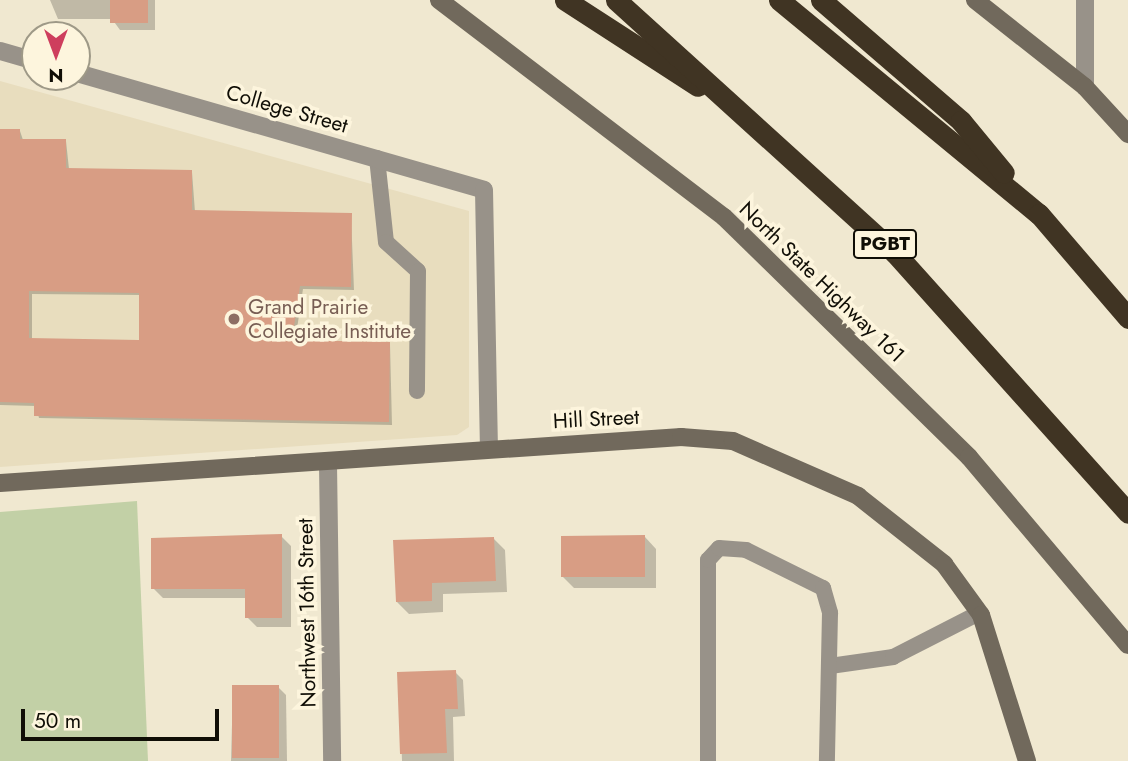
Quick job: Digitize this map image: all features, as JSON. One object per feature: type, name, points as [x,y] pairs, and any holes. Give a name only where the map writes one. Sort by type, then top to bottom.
[{"type":"highway","points":[[565,0],[750,121]]},
{"type":"highway","name":"PGBT","points":[[616,0],[895,253],[1128,513]]},
{"type":"highway","points":[[779,0],[1040,214]]},
{"type":"highway","points":[[821,0],[961,121],[1128,318]]},
{"type":"street","name":"North State Highway 161","points":[[439,0],[724,217],[968,457],[1128,645]]},
{"type":"street","points":[[975,0],[1085,87],[1128,134]]},
{"type":"street","points":[[1085,0],[1085,87]]},
{"type":"street","points":[[0,51],[21,57]]},
{"type":"street","name":"College Street","points":[[91,77],[484,190],[489,448]]},
{"type":"street","name":"Hill Street","points":[[0,483],[328,464],[489,448],[681,437],[733,441],[858,496],[944,564],[979,612],[1003,671],[1027,761]]},
{"type":"street","name":"Northwest 16th Street","points":[[328,464],[332,761]]},
{"type":"lane","points":[[377,158],[386,242],[418,271],[417,391]]},
{"type":"lane","points":[[708,761],[708,560],[719,548],[746,550],[823,588],[830,666],[827,761]]},
{"type":"lane","points":[[830,666],[893,657],[979,612]]},
{"type":"shaded area","name":"Grand Prairie Collegiate Institute","points":[[0,81],[21,87],[21,91],[36,91],[469,211],[469,427],[457,435],[0,467]]},
{"type":"green space","points":[[137,501],[148,761],[0,761],[0,512]]},
{"type":"building","points":[[110,0],[148,0],[148,23],[110,23]]},
{"type":"building","points":[[0,129],[20,129],[20,139],[66,139],[66,168],[192,170],[192,210],[352,213],[351,287],[300,286],[292,340],[390,342],[389,422],[34,416],[34,403],[0,402]],"holes":[[[29,291],[139,293],[139,340],[29,338]]]},
{"type":"building","points":[[282,534],[282,618],[245,618],[245,589],[151,589],[151,538]]},
{"type":"building","points":[[645,535],[645,577],[561,577],[561,536]]},
{"type":"building","points":[[494,537],[496,581],[432,583],[432,601],[396,602],[393,540]]},
{"type":"building","points":[[456,670],[458,709],[445,709],[447,753],[400,754],[397,672]]},
{"type":"building","points":[[232,685],[279,685],[279,758],[232,758]]},
{"type":"place","name":"Grand Prairie Collegiate Institute","points":[[234,319]]}]
